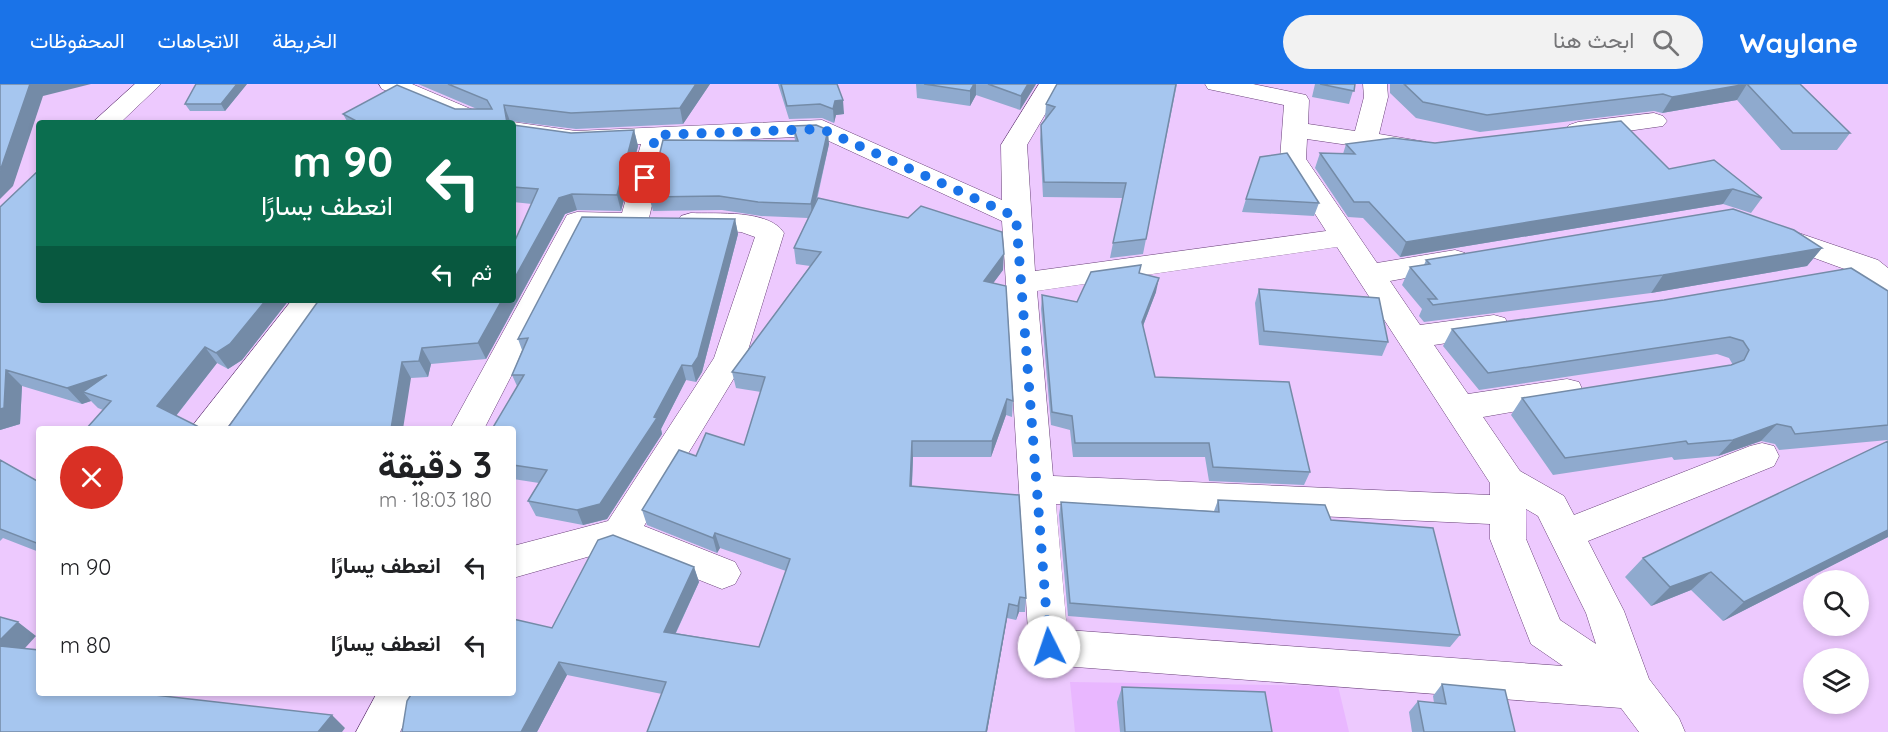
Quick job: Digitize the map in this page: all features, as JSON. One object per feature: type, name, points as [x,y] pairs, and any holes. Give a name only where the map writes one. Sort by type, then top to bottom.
[{"type":"street","points":[[108,120],[149,84]]},
{"type":"street","points":[[391,84],[473,120]]},
{"type":"street","points":[[1051,84],[1014,145],[1016,217],[1049,647],[1632,690]]},
{"type":"street","points":[[1217,84],[1297,100],[1293,159],[1460,408],[1508,495],[1508,540],[1545,632],[1632,690]]},
{"type":"street","points":[[1365,140],[1376,97],[1375,84]]},
{"type":"street","points":[[1559,132],[1654,121]]},
{"type":"street","points":[[516,130],[576,139],[822,129],[1016,217]]},
{"type":"street","points":[[1295,130],[1428,148],[1440,147]]},
{"type":"street","points":[[634,222],[656,135]]},
{"type":"street","points":[[469,426],[577,221],[745,223],[770,233],[729,360],[620,533]]},
{"type":"street","points":[[1756,227],[1878,275]]},
{"type":"street","points":[[1021,283],[1346,237]]},
{"type":"street","points":[[1370,274],[1476,256]]},
{"type":"street","points":[[1811,277],[1878,275]]},
{"type":"street","points":[[209,426],[306,303]]},
{"type":"street","points":[[1412,337],[1526,322]]},
{"type":"street","points":[[1460,408],[1600,386]]},
{"type":"street","points":[[1565,534],[1762,456]]},
{"type":"street","points":[[1037,489],[1508,495],[1551,506],[1605,611],[1632,690],[1664,732]]},
{"type":"street","points":[[516,561],[620,533],[723,573]]},
{"type":"street","points":[[377,732],[397,696]]},
{"type":"shaded area","points":[[1070,682],[1338,686],[1349,732],[1075,732]]},
{"type":"building","points":[[0,84],[30,84],[0,171]]},
{"type":"building","points":[[196,84],[237,84],[221,104],[185,104]]},
{"type":"building","points":[[448,84],[696,84],[680,108],[571,113],[504,105],[506,120],[354,120],[343,114],[397,85],[455,109],[492,109],[487,100]]},
{"type":"building","points":[[781,84],[837,84],[843,100],[835,101],[833,109],[820,104],[787,106]]},
{"type":"building","points":[[924,84],[974,84],[970,91]]},
{"type":"building","points":[[988,84],[1028,84],[1021,96]]},
{"type":"building","points":[[1057,84],[1176,84],[1146,239],[1113,243],[1126,183],[1044,182],[1041,125],[1055,107],[1046,104]]},
{"type":"building","points":[[1320,84],[1355,84],[1354,91]]},
{"type":"building","points":[[1404,84],[1747,84],[1672,97],[1663,94],[1487,115],[1423,102]]},
{"type":"building","points":[[1747,84],[1800,84],[1850,133],[1793,133]]},
{"type":"building","points":[[1621,121],[1669,169],[1714,160],[1762,198],[1733,189],[1406,242],[1369,202],[1354,202],[1320,153],[1355,154],[1346,144],[1393,138],[1435,143]]},
{"type":"building","points":[[516,125],[571,133],[634,130],[617,195],[572,194],[559,198],[516,276],[516,238],[538,189],[516,187]]},
{"type":"building","points":[[816,125],[828,130],[811,204],[758,202],[719,196],[649,197],[663,140],[798,141],[793,126]]},
{"type":"building","points":[[1287,153],[1319,203],[1246,199],[1260,157]]},
{"type":"building","points":[[36,173],[36,303],[264,303],[230,344],[216,353],[205,347],[157,406],[197,426],[89,426],[111,401],[83,392],[107,375],[67,388],[6,370],[4,408],[0,409],[0,207]]},
{"type":"building","points":[[818,198],[908,218],[921,206],[1002,232],[1004,254],[984,281],[1006,286],[1013,401],[1007,399],[992,441],[912,441],[910,486],[1019,495],[1026,598],[1020,597],[1018,606],[1009,604],[986,732],[647,732],[666,682],[559,662],[521,732],[402,732],[407,701],[410,696],[516,696],[516,620],[552,628],[598,540],[613,535],[694,567],[664,632],[759,647],[790,559],[715,533],[713,538],[642,510],[679,450],[696,456],[706,433],[744,445],[765,377],[732,372],[821,252],[794,248]]},
{"type":"building","points":[[1733,209],[1794,230],[1822,248],[1663,275],[1433,305],[1428,299],[1437,299],[1410,267],[1430,264],[1426,260]]},
{"type":"building","points":[[582,217],[735,219],[698,357],[692,366],[682,365],[654,417],[657,418],[600,504],[577,510],[528,501],[547,470],[516,465],[516,426],[494,426],[524,375],[512,375],[528,338],[518,339]]},
{"type":"building","points":[[1141,265],[1139,273],[1159,278],[1142,322],[1155,377],[1289,382],[1310,472],[1213,467],[1209,443],[1075,443],[1072,416],[1052,412],[1042,295],[1077,302],[1091,272]]},
{"type":"building","points":[[1851,268],[1888,291],[1888,425],[1795,434],[1791,427],[1777,424],[1733,440],[1688,444],[1686,441],[1565,458],[1522,398],[1731,365],[1744,360],[1749,350],[1743,341],[1730,337],[1488,373],[1452,329],[1664,300]]},
{"type":"building","points":[[1259,289],[1379,298],[1388,342],[1264,331]]},
{"type":"building","points":[[317,303],[500,303],[478,343],[422,348],[419,361],[402,362],[391,426],[229,426]]},
{"type":"building","points":[[1888,441],[1888,530],[1808,570],[1803,570],[1803,572],[1744,602],[1711,572],[1670,587],[1643,558]]},
{"type":"building","points":[[0,460],[36,480],[36,543],[0,529]]},
{"type":"building","points":[[1218,500],[1325,505],[1331,520],[1433,528],[1460,635],[1070,603],[1061,502],[1219,512]]},
{"type":"building","points":[[0,617],[18,622],[0,640]]},
{"type":"building","points":[[0,646],[36,650],[36,696],[164,696],[332,715],[318,732],[0,732]]},
{"type":"building","points":[[1442,684],[1505,690],[1515,732],[1424,732],[1418,701],[1446,704]]},
{"type":"building","points":[[1122,687],[1265,692],[1272,732],[1125,732]]},
{"type":"route","points":[[645,178],[656,135],[822,129],[1016,217],[1049,647]]}]
